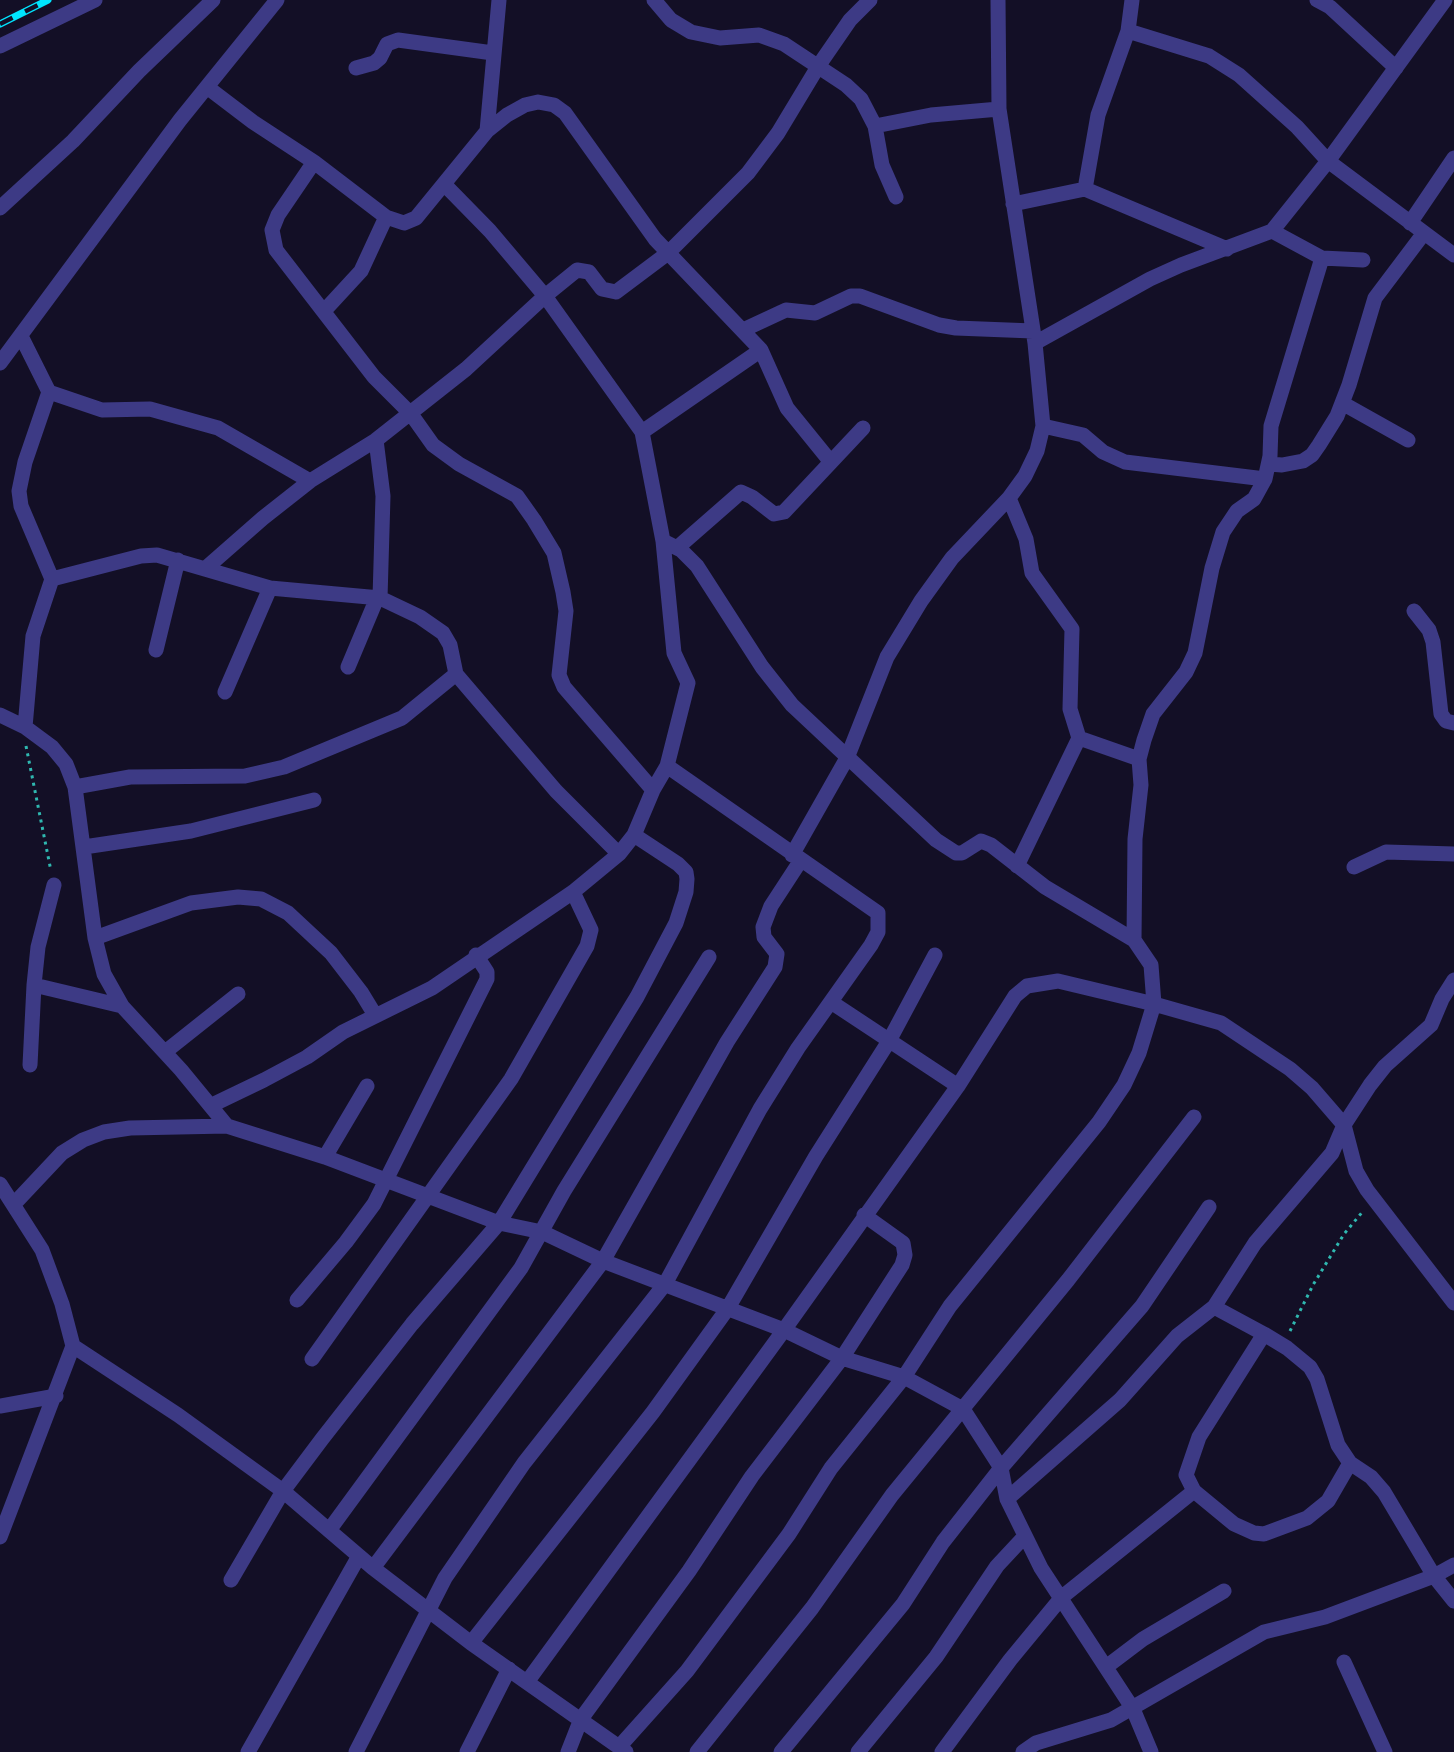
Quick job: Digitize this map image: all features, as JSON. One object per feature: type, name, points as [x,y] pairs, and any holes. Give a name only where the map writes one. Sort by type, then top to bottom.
[{"type":"street","points":[[0,46],[95,0]]},
{"type":"street","points":[[0,208],[73,141],[139,71],[213,0]]},
{"type":"street","points":[[0,363],[180,120],[277,0]]},
{"type":"street","points":[[487,131],[499,0]]},
{"type":"street","points":[[654,0],[670,21],[691,32],[720,38],[759,35],[772,38],[819,65],[861,99],[875,126],[882,165],[896,197]]},
{"type":"street","points":[[206,568],[310,481],[376,440],[411,414],[501,339],[545,296],[577,270],[589,273],[602,289],[616,292],[668,253],[748,173],[778,133],[819,65],[850,20],[870,0]]},
{"type":"street","points":[[373,1568],[603,1261],[727,1042],[775,967],[777,954],[764,937],[763,927],[771,906],[847,759],[887,657],[921,601],[952,558],[1009,498],[1025,476],[1037,451],[1043,426],[1034,337],[999,109],[998,0]]},
{"type":"street","points":[[1085,189],[1098,115],[1128,31],[1132,0]]},
{"type":"street","points":[[1317,0],[1330,7],[1396,68]]},
{"type":"street","points":[[743,330],[786,310],[815,314],[851,296],[861,296],[939,325],[1034,337],[1180,265],[1272,231],[1328,161],[1445,0]]},
{"type":"street","points":[[1128,31],[1201,53],[1239,75],[1297,127],[1328,161],[1454,255]]},
{"type":"street","points":[[356,68],[374,63],[390,42],[398,40],[493,53]]},
{"type":"street","points":[[207,87],[253,122],[314,162],[386,217],[404,223],[416,218],[487,131],[525,105],[538,102],[554,105],[565,113],[668,253],[761,350],[787,408],[830,461]]},
{"type":"street","points":[[875,126],[931,115],[999,109]]},
{"type":"street","points":[[1410,223],[1454,158]]},
{"type":"street","points":[[314,162],[278,214],[272,230],[272,240],[276,250],[325,310],[374,376],[411,414],[433,446],[459,464],[517,496],[534,520],[554,553],[563,592],[566,611],[559,668],[562,681],[587,715],[653,790]]},
{"type":"street","points":[[212,1105],[264,1080],[375,1015],[432,987],[476,955],[573,892],[619,854],[634,835],[653,790],[667,766],[688,683],[674,653],[670,545],[642,432],[545,296],[490,231],[444,184]]},
{"type":"street","points":[[1012,204],[1085,189],[1227,249]]},
{"type":"street","points":[[325,310],[361,271],[386,217]]},
{"type":"street","points":[[1272,231],[1322,258],[1363,260]]},
{"type":"street","points":[[1269,464],[1291,464],[1312,455],[1337,416],[1375,298],[1424,233]]},
{"type":"street","points":[[1134,940],[1135,839],[1141,785],[1139,759],[1153,714],[1179,681],[1195,653],[1212,568],[1223,532],[1237,511],[1254,499],[1265,479],[1269,464],[1271,426],[1322,258]]},
{"type":"street","points":[[21,336],[49,392],[102,410],[150,409],[207,425],[238,438],[310,481]]},
{"type":"street","points":[[642,432],[761,350]]},
{"type":"street","points":[[28,729],[33,636],[52,579],[21,506],[19,491],[25,462],[49,392]]},
{"type":"street","points":[[1342,403],[1408,440]]},
{"type":"street","points":[[1043,426],[1074,431],[1113,458],[1125,462],[1265,479]]},
{"type":"street","points":[[670,545],[736,494],[746,493],[774,514],[784,512],[863,428]]},
{"type":"street","points":[[348,667],[379,598],[383,496],[376,440]]},
{"type":"street","points":[[1009,498],[1026,539],[1032,573],[1072,629],[1070,709],[1080,738],[1017,866]]},
{"type":"street","points":[[73,1346],[178,1415],[283,1491],[373,1568],[471,1643],[623,1750],[687,1671],[789,1534],[831,1468],[904,1377],[957,1297],[1100,1122],[1124,1085],[1139,1053],[1154,1004],[1151,965],[1134,940],[1045,887],[985,842],[977,842],[962,853],[948,849],[847,759],[792,705],[762,667],[697,566],[670,545]]},
{"type":"street","points":[[52,579],[141,556],[157,555],[270,588],[379,598],[420,617],[443,633],[450,645],[456,674],[556,791],[619,854]]},
{"type":"street","points":[[156,650],[178,560]]},
{"type":"street","points":[[225,692],[270,588]]},
{"type":"street","points":[[1414,611],[1429,630],[1433,642],[1441,714],[1446,720],[1454,723]]},
{"type":"street","points":[[75,787],[130,777],[245,776],[284,767],[402,718],[456,674]]},
{"type":"street","points":[[0,715],[28,729],[52,747],[66,764],[75,787],[95,938],[104,974],[122,1006],[212,1105],[227,1126]]},
{"type":"street","points":[[1080,738],[1139,759]]},
{"type":"street","points":[[356,1752],[401,1668],[428,1609],[468,1544],[524,1463],[665,1284],[733,1155],[798,1048],[871,945],[880,922],[878,913],[869,905],[667,766]]},
{"type":"street","points":[[84,847],[191,831],[314,800]]},
{"type":"street","points":[[231,1580],[283,1491],[412,1324],[499,1222],[637,997],[676,923],[686,892],[686,872],[678,864],[634,835]]},
{"type":"street","points":[[1354,867],[1386,852],[1454,854]]},
{"type":"street","points":[[30,1065],[34,985],[42,927],[54,885]]},
{"type":"street","points":[[312,1359],[511,1079],[587,946],[591,930],[573,892]]},
{"type":"street","points":[[95,938],[191,903],[238,897],[261,899],[288,913],[331,953],[361,992],[375,1015]]},
{"type":"street","points":[[297,1300],[366,1215],[385,1179],[487,980],[489,975],[476,955]]},
{"type":"street","points":[[471,1643],[653,1412],[728,1308],[816,1156],[889,1041],[935,955]]},
{"type":"street","points":[[330,1529],[521,1268],[564,1191],[709,957]]},
{"type":"street","points":[[1006,1499],[1120,1400],[1177,1336],[1214,1307],[1256,1242],[1332,1153],[1344,1125],[1385,1066],[1431,1025],[1454,980]]},
{"type":"street","points":[[527,1682],[784,1330],[958,1086],[1015,996],[1027,986],[1058,981],[1154,1004],[1221,1023],[1260,1048],[1312,1088],[1344,1125],[1356,1171],[1375,1201],[1454,1303]]},
{"type":"street","points":[[34,985],[122,1006]]},
{"type":"street","points":[[165,1052],[238,994]]},
{"type":"street","points":[[831,1002],[958,1086]]},
{"type":"street","points":[[326,1157],[367,1086]]},
{"type":"street","points":[[697,1752],[812,1608],[892,1495],[1068,1280],[1194,1117]]},
{"type":"street","points":[[14,1204],[62,1153],[83,1140],[104,1132],[130,1128],[227,1126],[326,1157],[499,1222],[542,1232],[603,1261],[784,1330],[842,1358],[904,1377],[963,1409],[1001,1468],[1006,1499],[1024,1537],[1041,1568],[1133,1709],[1151,1752]]},
{"type":"street","points":[[0,1184],[42,1250],[62,1304],[73,1346],[56,1396],[0,1537]]},
{"type":"street","points":[[782,1752],[903,1604],[943,1542],[1001,1468],[1142,1306],[1209,1207]]},
{"type":"street","points":[[568,1752],[580,1719],[689,1571],[752,1476],[842,1358],[902,1265],[905,1255],[903,1243],[864,1215]]},
{"type":"street","points":[[1214,1307],[1284,1346],[1310,1367],[1317,1379],[1338,1445],[1350,1463],[1371,1477],[1384,1492],[1434,1576],[1454,1601]]},
{"type":"street","points":[[1264,1334],[1199,1437],[1186,1475],[1194,1491],[1234,1524],[1254,1533],[1264,1534],[1307,1518],[1328,1501],[1350,1463]]},
{"type":"street","points":[[0,1406],[56,1396]]},
{"type":"street","points":[[942,1752],[1010,1659],[1062,1597],[1194,1491]]},
{"type":"street","points":[[858,1752],[936,1657],[997,1566],[1024,1537]]},
{"type":"street","points":[[248,1752],[359,1556]]},
{"type":"street","points":[[1023,1752],[1036,1743],[1111,1720],[1264,1632],[1325,1617],[1434,1576],[1454,1565]]},
{"type":"street","points":[[1106,1667],[1143,1640],[1224,1591]]},
{"type":"street","points":[[1344,1662],[1385,1752]]},
{"type":"street","points":[[467,1752],[509,1669]]},
{"type":"path","points":[[28,729],[25,749],[54,885]]},
{"type":"path","points":[[1284,1346],[1306,1297],[1344,1234],[1358,1215],[1375,1201]]},
{"type":"railway","points":[[0,24],[48,0]]}]
